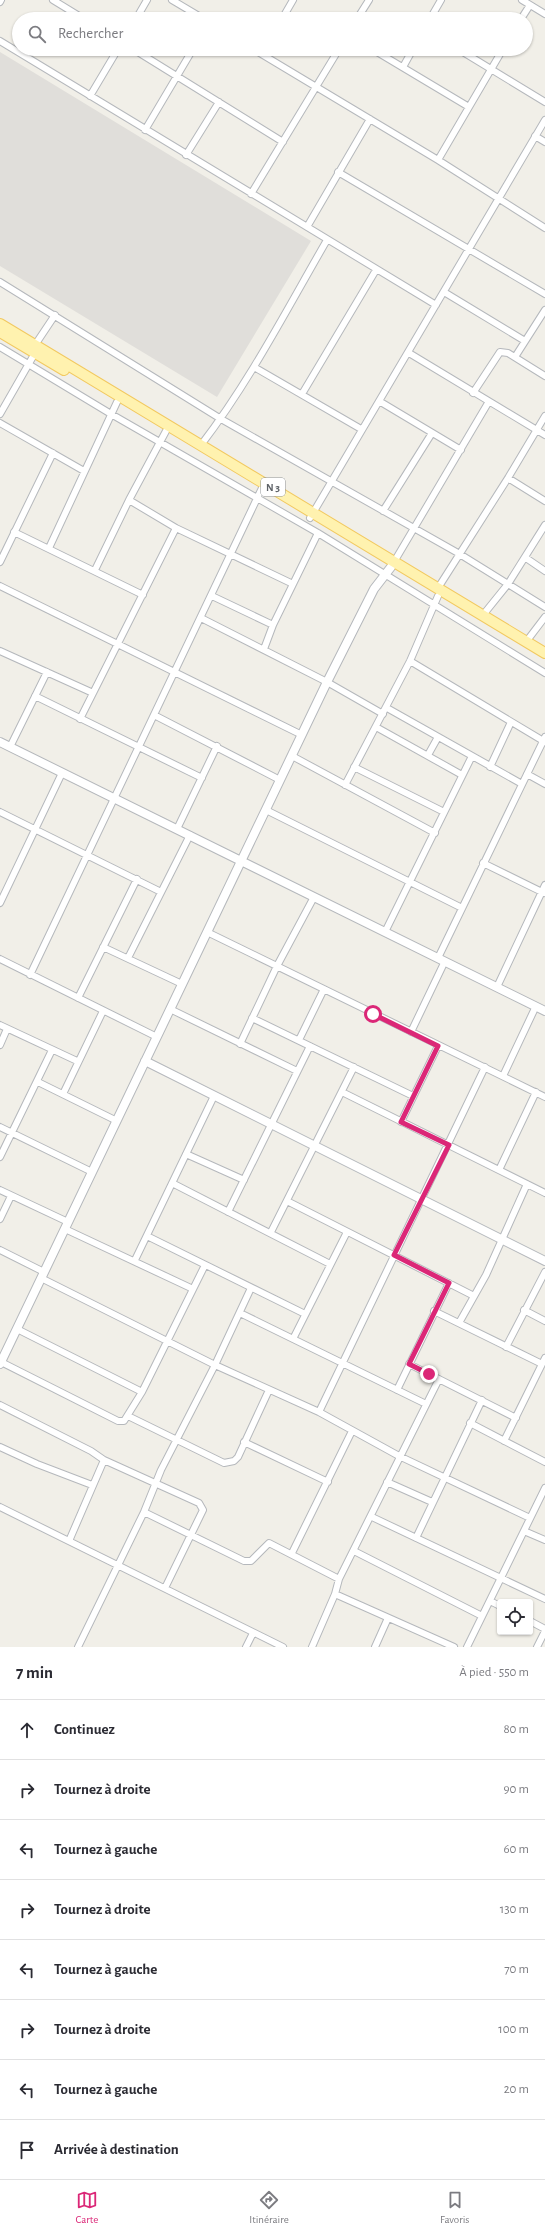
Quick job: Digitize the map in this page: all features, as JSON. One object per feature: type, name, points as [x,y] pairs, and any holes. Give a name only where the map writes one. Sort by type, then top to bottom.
[{"type":"main road","name":"N 3","points":[[0,324],[35,349],[117,402],[312,516]]},
{"type":"main road","name":"N 3","points":[[0,332],[35,349],[201,445],[390,568],[545,661]]},
{"type":"main road","name":"N 3","points":[[437,596],[483,615],[545,653]]},
{"type":"street","points":[[140,12],[147,0]]},
{"type":"street","points":[[172,0],[192,12]]},
{"type":"street","points":[[286,12],[292,0]]},
{"type":"street","points":[[361,12],[368,0]]},
{"type":"street","points":[[434,12],[441,0]]},
{"type":"street","points":[[522,0],[545,14]]},
{"type":"street","points":[[56,1],[73,12]]},
{"type":"street","points":[[526,12],[530,5]]},
{"type":"street","points":[[0,41],[12,48]]},
{"type":"street","points":[[25,56],[144,130],[436,305]]},
{"type":"street","points":[[90,96],[114,56]]},
{"type":"street","points":[[144,56],[283,142]]},
{"type":"street","points":[[144,130],[188,56]]},
{"type":"street","points":[[270,56],[545,228]]},
{"type":"street","points":[[251,194],[335,56]]},
{"type":"street","points":[[384,56],[469,107]]},
{"type":"street","points":[[403,67],[409,56]]},
{"type":"street","points":[[470,56],[545,102]]},
{"type":"street","points":[[438,160],[499,56]]},
{"type":"street","points":[[186,155],[219,102]]},
{"type":"street","points":[[307,227],[370,119]]},
{"type":"street","points":[[312,516],[332,483],[361,429],[409,353],[545,120]]},
{"type":"street","points":[[536,136],[545,142]]},
{"type":"street","points":[[338,172],[545,294]]},
{"type":"street","points":[[201,445],[221,419],[254,367],[327,240]]},
{"type":"street","points":[[302,394],[376,270]]},
{"type":"street","points":[[0,282],[221,419],[458,553],[545,607]]},
{"type":"street","points":[[444,292],[525,341]]},
{"type":"street","points":[[515,357],[545,310]]},
{"type":"street","points":[[0,414],[28,365],[35,349],[55,316]]},
{"type":"street","points":[[0,347],[111,414],[318,533],[390,568],[437,596],[545,673]]},
{"type":"street","points":[[473,393],[500,352],[504,352],[515,357],[545,376]]},
{"type":"street","points":[[409,353],[488,403],[545,435]]},
{"type":"street","points":[[254,367],[361,429]]},
{"type":"street","points":[[379,401],[461,450]]},
{"type":"street","points":[[48,548],[117,402]]},
{"type":"street","points":[[205,1265],[166,1340],[142,1392],[124,1421],[118,1421],[0,1363],[327,682],[374,589],[390,568],[488,403]]},
{"type":"street","points":[[345,785],[410,661],[437,596],[458,553],[508,478],[545,416]]},
{"type":"street","points":[[0,423],[84,471]]},
{"type":"street","points":[[95,570],[129,500],[166,431]]},
{"type":"street","points":[[383,511],[432,433]]},
{"type":"street","points":[[0,562],[53,454]]},
{"type":"street","points":[[508,478],[545,501]]},
{"type":"street","points":[[30,975],[138,746],[176,672],[262,488]]},
{"type":"street","points":[[129,500],[176,528],[293,584]]},
{"type":"street","points":[[483,615],[508,584],[526,558],[545,525]]},
{"type":"street","points":[[80,719],[176,528]]},
{"type":"street","points":[[14,532],[95,570],[143,595]]},
{"type":"street","points":[[264,649],[273,625],[318,533]]},
{"type":"street","points":[[526,558],[545,570]]},
{"type":"street","points":[[0,586],[302,735]]},
{"type":"street","points":[[212,596],[273,625]]},
{"type":"street","points":[[526,642],[545,617]]},
{"type":"street","points":[[201,618],[327,682],[383,714]]},
{"type":"street","points":[[0,651],[93,693]]},
{"type":"street","points":[[410,661],[511,722],[544,740],[462,908],[442,960],[411,1032]]},
{"type":"street","points":[[10,747],[47,672]]},
{"type":"street","points":[[35,696],[202,778]]},
{"type":"street","points":[[386,708],[522,784]]},
{"type":"street","points":[[154,715],[280,780]]},
{"type":"street","points":[[490,767],[511,722]]},
{"type":"street","points":[[376,727],[462,774]]},
{"type":"street","points":[[428,755],[438,737]]},
{"type":"street","points":[[0,742],[545,1010]]},
{"type":"street","points":[[176,829],[202,778],[216,746]]},
{"type":"street","points":[[292,756],[435,833]]},
{"type":"street","points":[[385,932],[472,756]]},
{"type":"street","points":[[354,767],[444,812]]},
{"type":"street","points":[[0,901],[62,773]]},
{"type":"street","points":[[527,774],[545,784]]},
{"type":"street","points":[[266,810],[462,908]]},
{"type":"street","points":[[0,812],[162,892]]},
{"type":"street","points":[[128,958],[190,836]]},
{"type":"street","points":[[483,863],[543,893]]},
{"type":"street","points":[[78,998],[137,879]]},
{"type":"street","points":[[498,987],[543,893],[545,885]]},
{"type":"street","points":[[240,1044],[277,966],[314,897]]},
{"type":"street","points":[[207,932],[545,1097]]},
{"type":"street","points":[[103,947],[182,984]]},
{"type":"street","points":[[0,959],[157,1037]]},
{"type":"street","points":[[299,1040],[324,989]]},
{"type":"street","points":[[504,1076],[536,1006]]},
{"type":"street","points":[[170,1009],[297,1072]]},
{"type":"street","points":[[63,1094],[103,1011]]},
{"type":"street","points":[[252,1018],[414,1096]]},
{"type":"street","points":[[0,1025],[78,1061]]},
{"type":"street","points":[[0,1045],[7,1029]]},
{"type":"street","points":[[228,1212],[310,1046]]},
{"type":"street","points":[[401,1122],[438,1046]]},
{"type":"street","points":[[0,1157],[38,1082],[52,1050]]},
{"type":"street","points":[[145,1062],[316,1145],[545,1261]]},
{"type":"street","points":[[271,1232],[354,1067]]},
{"type":"street","points":[[318,1412],[421,1199],[449,1145],[485,1067]]},
{"type":"street","points":[[38,1082],[117,1121]]},
{"type":"street","points":[[342,1092],[545,1193]]},
{"type":"street","points":[[499,1170],[536,1092]]},
{"type":"street","points":[[136,1260],[214,1096]]},
{"type":"street","points":[[0,1127],[92,1172]]},
{"type":"street","points":[[186,1154],[244,1180]]},
{"type":"street","points":[[172,1183],[271,1232],[330,1264]]},
{"type":"street","points":[[459,1323],[503,1239],[527,1184]]},
{"type":"street","points":[[0,1190],[193,1289]]},
{"type":"street","points":[[0,1219],[11,1196]]},
{"type":"street","points":[[287,1201],[474,1296]]},
{"type":"street","points":[[293,1339],[347,1232]]},
{"type":"street","points":[[147,1236],[305,1314]]},
{"type":"street","points":[[0,1250],[43,1275],[215,1365],[318,1412],[400,1456],[530,1518]]},
{"type":"street","points":[[506,1346],[545,1272]]},
{"type":"street","points":[[397,1390],[434,1311],[449,1283]]},
{"type":"street","points":[[78,1647],[144,1512],[155,1484],[215,1365],[251,1288]]},
{"type":"street","points":[[524,1310],[545,1321]]},
{"type":"street","points":[[434,1311],[506,1346],[544,1361],[504,1441]]},
{"type":"street","points":[[240,1313],[426,1404]]},
{"type":"street","points":[[17,1329],[142,1392]]},
{"type":"street","points":[[409,1364],[516,1418]]},
{"type":"street","points":[[312,1647],[335,1594],[339,1579],[372,1517],[400,1456],[439,1379]]},
{"type":"street","points":[[128,1416],[224,1463],[234,1461],[269,1390]]},
{"type":"street","points":[[416,1538],[482,1400]]},
{"type":"street","points":[[0,1404],[91,1451],[104,1460],[202,1506],[203,1510],[165,1588]]},
{"type":"street","points":[[470,1423],[545,1462]]},
{"type":"street","points":[[292,1553],[352,1431]]},
{"type":"street","points":[[244,1442],[328,1482]]},
{"type":"street","points":[[0,1447],[37,1464],[92,1485]]},
{"type":"street","points":[[69,1541],[104,1460]]},
{"type":"street","points":[[388,1482],[432,1502]]},
{"type":"street","points":[[467,1647],[545,1488]]},
{"type":"street","points":[[0,1507],[283,1647]]},
{"type":"street","points":[[144,1512],[244,1562],[250,1561],[267,1543],[292,1553],[339,1579]]},
{"type":"street","points":[[372,1517],[545,1600]]},
{"type":"street","points":[[524,1531],[545,1540]]},
{"type":"street","points":[[354,1551],[482,1616]]},
{"type":"street","points":[[335,1594],[454,1647]]},
{"type":"street","points":[[490,1601],[497,1604]]},
{"type":"street","points":[[375,1647],[388,1618]]},
{"type":"street","points":[[533,1623],[545,1630],[537,1647]]},
{"type":"street","points":[[246,1647],[253,1633]]},
{"type":"shaded area","points":[[0,52],[311,241],[217,397],[0,266]]},
{"type":"route","points":[[373,1014],[438,1046],[401,1122],[449,1145],[394,1255],[449,1283],[409,1364],[429,1374]]}]
